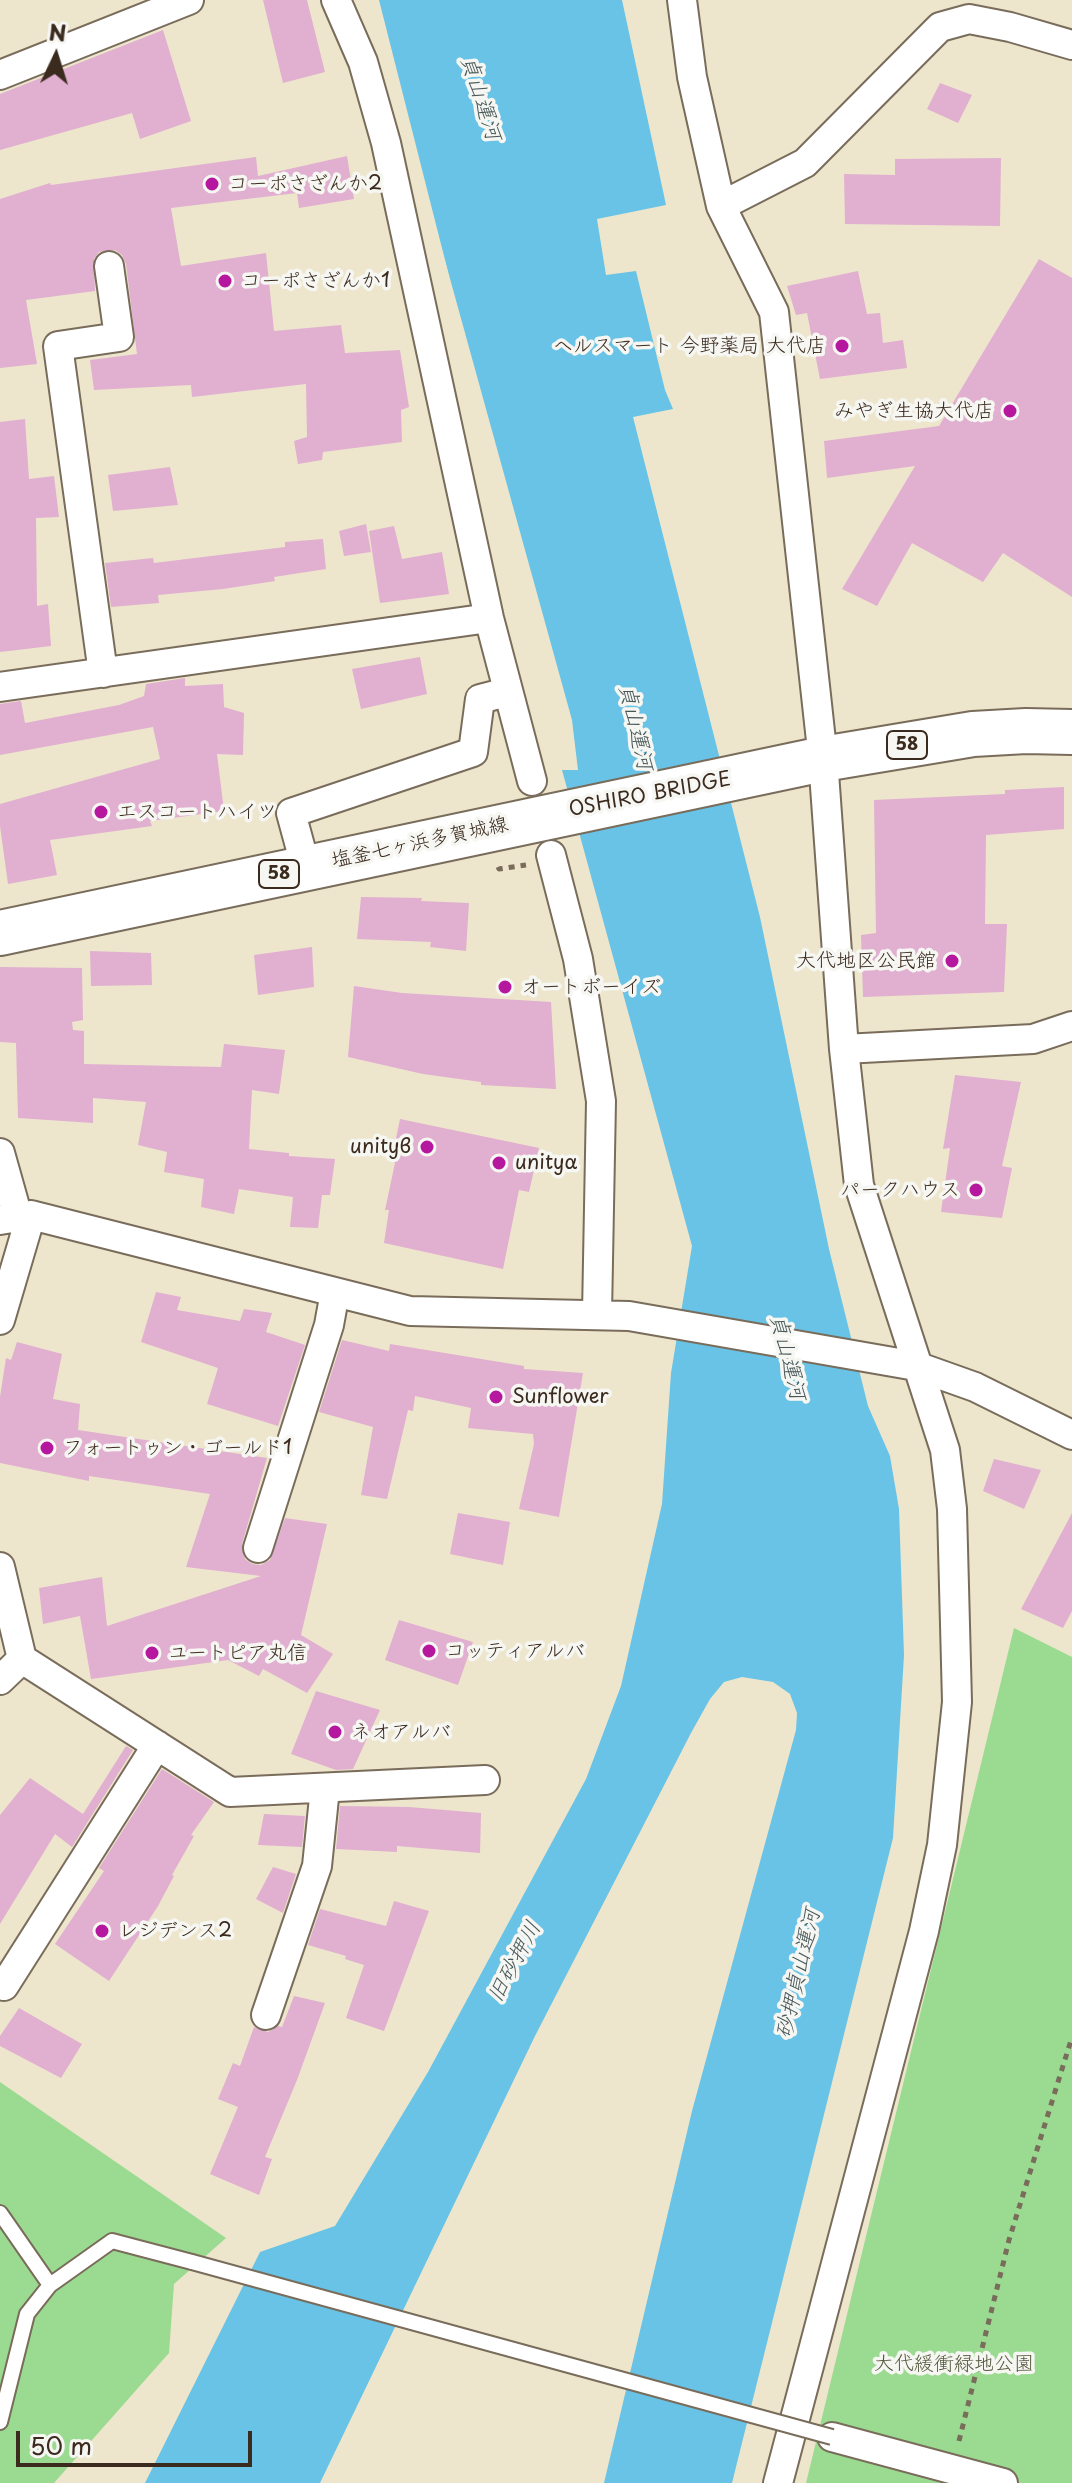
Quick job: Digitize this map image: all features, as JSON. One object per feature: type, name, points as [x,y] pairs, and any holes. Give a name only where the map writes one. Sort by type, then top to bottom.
[{"type":"main road","name":"58","points":[[823,759],[973,734],[1072,732]]},
{"type":"main road","name":"OSHIRO BRIDGE","points":[[547,816],[823,759]]},
{"type":"main road","name":"塩釜七ヶ浜多賀城線","points":[[0,933],[547,816]]},
{"type":"street","points":[[0,75],[189,0]]},
{"type":"street","points":[[336,0],[363,62],[386,143],[489,618],[507,692],[547,816],[578,959],[601,1101],[597,1314]]},
{"type":"street","points":[[682,0],[692,77],[721,206],[774,312],[823,759],[844,1049],[859,1185],[945,1450],[952,1509],[957,1702],[942,1845],[924,1931],[778,2483]]},
{"type":"street","points":[[721,206],[805,163],[940,27],[969,19],[1072,45]]},
{"type":"street","points":[[103,673],[58,346],[119,337],[109,266]]},
{"type":"street","points":[[0,687],[489,618]]},
{"type":"street","points":[[306,868],[291,813],[473,752],[480,699],[507,692]]},
{"type":"street","points":[[844,1049],[1033,1039],[1072,1026]]},
{"type":"street","points":[[0,1153],[16,1217],[0,1320]]},
{"type":"street","points":[[16,1217],[410,1311],[629,1316],[916,1366],[975,1387],[1072,1435]]},
{"type":"street","points":[[258,1548],[329,1325],[335,1292]]},
{"type":"street","points":[[0,1567],[22,1659],[230,1792],[485,1780]]},
{"type":"street","points":[[0,1680],[22,1659]]},
{"type":"street","points":[[4,1986],[157,1745]]},
{"type":"street","points":[[266,2015],[317,1866],[325,1788]]},
{"type":"street","points":[[832,2437],[1003,2483]]},
{"type":"lane","points":[[0,2213],[50,2285]]},
{"type":"lane","points":[[0,2422],[27,2314],[50,2285],[112,2241],[832,2437]]},
{"type":"path","points":[[953,2469],[1009,2240],[1072,2037]]},
{"type":"green space","name":"大代緩衝緑地公園","points":[[1014,1628],[1072,1657],[1072,2483],[806,2483]]},
{"type":"green space","points":[[0,2082],[226,2238],[174,2284],[169,2353],[54,2483],[0,2483]]},
{"type":"water","points":[[379,0],[622,0],[666,205],[597,219],[606,275],[636,271],[665,390],[673,409],[633,417],[760,917],[829,1249],[868,1406],[890,1456],[899,1509],[904,1655],[893,1838],[732,2483],[604,2483],[692,2111],[796,1730],[797,1713],[790,1694],[773,1682],[742,1677],[724,1682],[710,1699],[691,1733],[535,2036],[320,2483],[145,2483],[260,2252],[335,2226],[428,2072],[586,1779],[621,1686],[662,1504],[671,1373],[692,1246],[553,737],[446,264]]},
{"type":"pier","points":[[397,87],[572,720],[578,770],[558,770],[549,739],[442,264]]},
{"type":"building","points":[[263,0],[307,0],[325,72],[283,83]]},
{"type":"building","points":[[163,30],[191,121],[140,139],[132,113],[0,150],[0,94]]},
{"type":"building","points":[[940,83],[972,95],[958,123],[927,109]]},
{"type":"building","points":[[347,156],[354,199],[299,208],[297,193],[171,208],[181,266],[266,253],[274,331],[341,325],[345,353],[400,350],[409,407],[401,410],[402,442],[323,452],[322,460],[298,464],[294,441],[307,437],[306,384],[192,397],[191,385],[94,390],[90,360],[137,354],[126,264],[122,255],[115,250],[99,252],[94,259],[95,291],[26,300],[37,364],[0,368],[0,199],[50,183],[256,157],[258,176]]},
{"type":"building","points":[[1001,158],[1000,226],[845,224],[844,174],[895,175],[895,159]]},
{"type":"building","name":"みやぎ生協大代店","points":[[1039,259],[1072,278],[1072,597],[1003,553],[983,582],[912,543],[877,606],[842,589],[915,466],[827,478],[824,441],[939,426]]},
{"type":"building","points":[[858,271],[867,314],[880,313],[883,343],[903,340],[907,368],[820,379],[807,313],[796,315],[787,286]]},
{"type":"building","points":[[25,419],[29,479],[54,476],[59,517],[36,518],[37,606],[48,604],[51,646],[0,652],[0,422]]},
{"type":"building","points":[[170,467],[178,505],[113,511],[108,475]]},
{"type":"building","points":[[366,524],[371,552],[344,556],[339,531]]},
{"type":"building","points":[[394,526],[402,559],[442,552],[449,594],[380,603],[369,531]]},
{"type":"building","points":[[323,539],[326,569],[274,577],[275,581],[158,595],[159,603],[111,607],[105,563],[153,558],[154,563],[285,547],[285,542]]},
{"type":"building","points":[[420,657],[427,694],[361,709],[352,669]]},
{"type":"building","points":[[185,678],[185,686],[223,684],[224,707],[244,713],[243,755],[217,754],[224,811],[150,821],[152,826],[50,840],[57,875],[8,884],[0,804],[160,759],[153,727],[0,755],[0,704],[21,701],[25,723],[119,705],[144,696],[146,684]]},
{"type":"building","points":[[1064,787],[1064,829],[986,835],[985,924],[1007,924],[1004,992],[863,997],[861,935],[876,933],[874,800],[1005,794],[1005,790]]},
{"type":"building","points":[[361,897],[469,903],[466,951],[430,947],[431,942],[357,939]]},
{"type":"building","points":[[312,947],[314,987],[258,995],[254,955]]},
{"type":"building","points":[[90,951],[151,953],[152,985],[91,986]]},
{"type":"building","points":[[0,967],[82,968],[83,1020],[72,1022],[73,1030],[84,1031],[84,1064],[221,1067],[224,1044],[285,1050],[279,1094],[252,1090],[249,1149],[335,1159],[330,1195],[322,1195],[318,1228],[290,1227],[293,1197],[239,1189],[234,1214],[201,1207],[204,1179],[164,1172],[167,1152],[138,1145],[146,1102],[93,1098],[93,1123],[18,1118],[16,1043],[0,1042]]},
{"type":"building","points":[[354,986],[402,993],[551,1002],[556,1089],[481,1085],[481,1082],[423,1074],[348,1057]]},
{"type":"building","points":[[955,1075],[1021,1082],[1002,1166],[1012,1168],[1002,1218],[941,1212],[950,1148],[943,1149]]},
{"type":"building","points":[[400,1119],[539,1148],[529,1192],[519,1190],[503,1269],[384,1243],[389,1210],[385,1210],[395,1163],[391,1162]]},
{"type":"building","points":[[156,1292],[181,1297],[177,1310],[240,1321],[244,1309],[272,1313],[266,1332],[305,1345],[278,1426],[207,1404],[218,1368],[141,1342]]},
{"type":"building","points":[[342,1340],[389,1351],[390,1344],[524,1366],[524,1369],[583,1373],[559,1517],[519,1509],[534,1444],[533,1434],[468,1428],[471,1408],[415,1396],[413,1411],[408,1410],[387,1499],[361,1495],[373,1427],[319,1412]]},
{"type":"building","points":[[17,1342],[62,1354],[53,1399],[80,1404],[78,1430],[267,1458],[242,1544],[245,1559],[252,1564],[261,1565],[270,1560],[285,1518],[327,1524],[301,1635],[333,1654],[307,1693],[263,1669],[259,1676],[228,1660],[91,1679],[80,1616],[43,1624],[39,1588],[102,1577],[107,1626],[261,1576],[186,1567],[210,1494],[89,1476],[89,1481],[0,1463],[0,1397],[6,1358],[11,1360]]},
{"type":"building","points":[[994,1459],[1041,1470],[1024,1509],[983,1491]]},
{"type":"building","points":[[458,1513],[510,1522],[503,1565],[450,1554]]},
{"type":"building","points":[[1072,1513],[1072,1611],[1063,1628],[1021,1609]]},
{"type":"building","name":"コッティアルバ","points":[[399,1620],[473,1642],[458,1685],[385,1660]]},
{"type":"building","name":"ネオアルバ","points":[[316,1691],[380,1710],[353,1769],[336,1770],[291,1754]]},
{"type":"building","points":[[126,1746],[133,1750],[72,1847],[55,1834],[0,1924],[0,1815],[30,1778],[83,1814]]},
{"type":"building","points":[[162,1769],[214,1802],[191,1835],[194,1836],[158,1906],[109,1981],[55,1944],[104,1871],[99,1868]]},
{"type":"building","points":[[340,1806],[409,1807],[481,1813],[480,1853],[397,1846],[397,1852],[336,1849]]},
{"type":"building","points":[[264,1814],[305,1816],[302,1847],[258,1845]]},
{"type":"building","points":[[273,1867],[296,1874],[283,1913],[256,1899]]},
{"type":"building","points":[[394,1901],[429,1911],[384,2031],[346,2018],[364,1965],[345,1959],[346,1956],[308,1945],[320,1909],[386,1926]]},
{"type":"building","points":[[294,1996],[325,2003],[265,2157],[272,2159],[259,2195],[210,2174],[238,2107],[218,2099],[233,2063],[240,2066],[254,2027],[268,2032],[282,2027]]},
{"type":"building","points":[[19,2008],[82,2044],[61,2078],[0,2046],[0,2036]]},
{"type":"place","name":"コーポさざんか2","points":[[212,184]]},
{"type":"place","name":"コーポさざんか1","points":[[225,281]]},
{"type":"place","name":"ヘルスマート 今野薬局 大代店","points":[[842,346]]},
{"type":"place","name":"みやぎ生協大代店","points":[[1010,411]]},
{"type":"place","name":"エスコートハイツ","points":[[101,812]]},
{"type":"place","name":"大代地区公民館","points":[[952,961]]},
{"type":"place","name":"オートボーイズ","points":[[505,987]]},
{"type":"place","name":"unityβ","points":[[427,1147]]},
{"type":"place","name":"unityα","points":[[499,1163]]},
{"type":"place","name":"パークハウス","points":[[976,1190]]},
{"type":"place","name":"Sunflower","points":[[496,1397]]},
{"type":"place","name":"フォートゥン・ゴールド1","points":[[47,1448]]},
{"type":"place","name":"コッティアルバ","points":[[429,1651]]},
{"type":"place","name":"ユートピア丸信","points":[[152,1653]]},
{"type":"place","name":"ネオアルバ","points":[[335,1732]]},
{"type":"place","name":"レジデンス2","points":[[102,1931]]},
{"type":"water label","name":"貞山運河","points":[[480,98]]},
{"type":"water label","name":"貞山運河","points":[[635,727]]},
{"type":"water label","name":"貞山運河","points":[[787,1357]]},
{"type":"water label","name":"旧砂押川","points":[[515,1962]]},
{"type":"water label","name":"砂押貞山運河","points":[[799,1974]]}]
